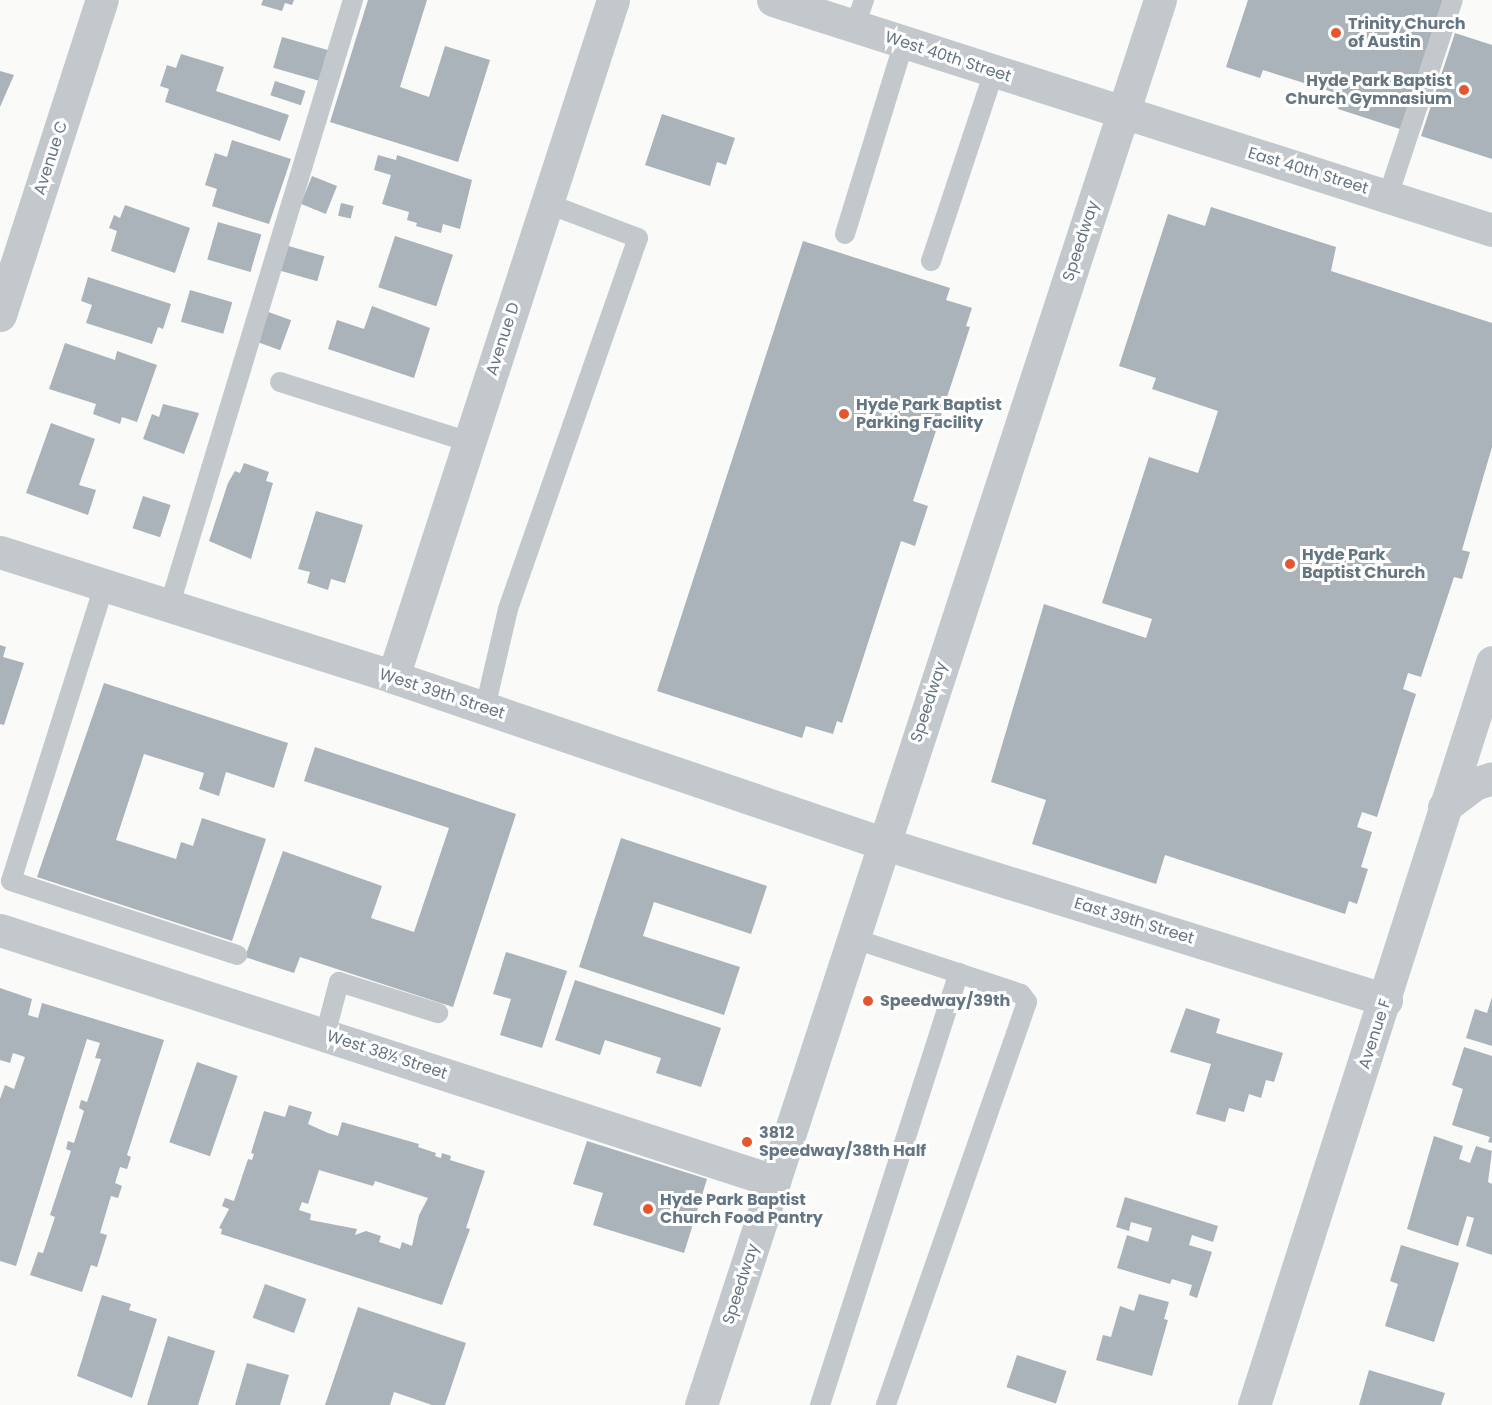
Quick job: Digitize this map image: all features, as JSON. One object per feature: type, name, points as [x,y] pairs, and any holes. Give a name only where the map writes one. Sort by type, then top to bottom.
[{"type":"street","name":"Avenue C","points":[[0,315],[102,0]]},
{"type":"street","name":"Avenue D","points":[[393,677],[613,0]]},
{"type":"street","name":"West 40th Street","points":[[773,0],[860,13],[904,42],[1123,115]]},
{"type":"street","name":"Speedway","points":[[701,1405],[882,843],[1160,0]]},
{"type":"street","name":"East 40th Street","points":[[1123,115],[1492,230]]},
{"type":"street","name":"West 39th Street","points":[[0,552],[393,677],[882,843]]},
{"type":"street","name":"Avenue F","points":[[1254,1405],[1386,1000],[1443,807],[1492,662]]},
{"type":"street","points":[[1443,807],[1474,784],[1492,778]]},
{"type":"street","name":"East 39th Street","points":[[882,843],[1386,1000]]},
{"type":"street","name":"West 38½ Street","points":[[0,930],[774,1181]]},
{"type":"lane","points":[[169,607],[353,0]]},
{"type":"lane","points":[[1388,196],[1453,0]]},
{"type":"lane","points":[[845,234],[904,42]]},
{"type":"lane","points":[[931,261],[994,72]]},
{"type":"lane","points":[[485,708],[508,609],[638,238],[546,203]]},
{"type":"lane","points":[[280,382],[469,442]]},
{"type":"lane","points":[[104,586],[11,881],[237,955]]},
{"type":"lane","points":[[852,938],[1021,994],[1027,1002],[886,1405]]},
{"type":"lane","points":[[820,1405],[959,973]]},
{"type":"lane","points":[[325,1035],[339,982],[438,1013]]},
{"type":"building","points":[[263,0],[294,0],[292,5],[285,3],[282,11],[261,5]]},
{"type":"building","points":[[368,0],[427,0],[400,87],[429,97],[445,46],[490,60],[458,162],[330,122]]},
{"type":"building","name":"Trinity Church of Austin","points":[[1248,0],[1446,0],[1403,130],[1338,109],[1342,95],[1263,70],[1260,78],[1226,67]]},
{"type":"building","name":"Hyde Park Baptist Church Gymnasium","points":[[1455,33],[1492,45],[1492,159],[1421,136]]},
{"type":"building","points":[[282,37],[333,52],[324,82],[273,68]]},
{"type":"building","points":[[181,54],[224,67],[216,91],[289,115],[280,141],[165,102],[169,89],[160,86],[167,65],[176,68]]},
{"type":"building","points":[[0,71],[14,75],[0,107]]},
{"type":"building","points":[[275,81],[305,91],[301,105],[270,95]]},
{"type":"building","points":[[662,114],[735,138],[726,165],[717,162],[710,186],[645,165]]},
{"type":"building","points":[[232,140],[291,159],[269,224],[212,206],[217,189],[205,185],[215,153],[227,157]]},
{"type":"building","points":[[378,155],[396,160],[397,155],[472,180],[460,229],[443,224],[441,233],[416,226],[417,223],[407,220],[409,212],[382,204],[391,175],[374,170]]},
{"type":"building","points":[[312,176],[337,186],[326,214],[301,204]]},
{"type":"building","points":[[341,203],[354,206],[351,219],[338,216]]},
{"type":"building","points":[[125,205],[190,228],[175,273],[111,251],[117,231],[109,228],[114,215],[120,218]]},
{"type":"building","name":"Hyde Park Baptist Church","points":[[1211,207],[1336,247],[1331,271],[1492,323],[1492,447],[1462,550],[1470,552],[1462,579],[1454,577],[1421,677],[1408,673],[1403,689],[1416,694],[1377,817],[1362,812],[1357,827],[1372,832],[1361,867],[1368,869],[1357,904],[1349,901],[1345,914],[1165,855],[1156,884],[1032,844],[1046,800],[991,782],[1044,604],[1146,638],[1152,619],[1102,603],[1149,457],[1198,473],[1218,411],[1152,389],[1156,378],[1119,366],[1168,214],[1205,226]]},
{"type":"building","points":[[218,222],[261,234],[251,272],[207,259]]},
{"type":"building","points":[[395,236],[453,255],[436,306],[378,287]]},
{"type":"building","name":"Hyde Park Baptist Parking Facility","points":[[803,241],[950,288],[946,300],[972,308],[966,326],[970,327],[913,501],[928,506],[915,546],[901,541],[842,723],[837,721],[833,734],[806,726],[802,738],[657,691]]},
{"type":"building","points":[[285,245],[324,256],[317,281],[278,270]]},
{"type":"building","points":[[88,277],[171,304],[163,329],[158,327],[152,344],[86,323],[92,305],[81,301]]},
{"type":"building","points":[[190,290],[232,302],[223,334],[181,322]]},
{"type":"building","points":[[372,306],[430,328],[414,378],[328,349],[337,320],[364,329]]},
{"type":"building","points":[[263,310],[291,320],[280,350],[252,340]]},
{"type":"building","points":[[65,343],[115,360],[117,351],[157,365],[137,422],[122,417],[120,424],[93,414],[96,404],[49,389]]},
{"type":"building","points":[[163,404],[199,413],[184,454],[143,439],[152,414],[159,417]]},
{"type":"building","points":[[51,423],[95,439],[79,485],[96,490],[88,515],[26,493]]},
{"type":"building","points":[[244,463],[269,472],[266,481],[273,483],[251,559],[209,541],[228,483],[235,471],[240,473]]},
{"type":"building","points":[[143,496],[171,505],[160,537],[132,528]]},
{"type":"building","points":[[316,511],[363,525],[345,583],[331,579],[328,590],[307,583],[310,572],[298,569]]},
{"type":"building","points":[[0,645],[6,647],[3,657],[24,663],[4,725],[0,724]]},
{"type":"building","points":[[104,683],[288,743],[274,788],[226,772],[219,796],[199,789],[204,773],[144,754],[116,840],[176,859],[181,842],[193,846],[202,818],[266,839],[232,941],[37,877]]},
{"type":"building","points":[[315,747],[516,814],[453,1007],[300,957],[294,973],[245,957],[283,851],[382,886],[371,918],[414,932],[449,828],[304,781]]},
{"type":"building","points":[[621,838],[767,886],[751,934],[654,902],[643,936],[740,967],[724,1015],[579,967]]},
{"type":"building","points":[[506,952],[567,971],[542,1048],[500,1035],[511,999],[493,994]]},
{"type":"building","points":[[575,980],[721,1028],[701,1087],[656,1073],[661,1058],[605,1040],[600,1055],[555,1040]]},
{"type":"building","points":[[0,988],[32,999],[28,1015],[38,1018],[42,1003],[164,1040],[127,1155],[131,1157],[127,1169],[120,1167],[115,1183],[122,1186],[118,1198],[111,1196],[100,1233],[107,1235],[97,1267],[91,1265],[82,1292],[30,1275],[38,1252],[43,1253],[55,1217],[50,1215],[71,1151],[66,1149],[68,1141],[74,1143],[84,1111],[79,1108],[81,1100],[87,1102],[101,1059],[95,1058],[100,1043],[87,1039],[16,1266],[0,1261],[0,1099],[5,1085],[14,1089],[25,1057],[13,1053],[10,1063],[0,1060]]},
{"type":"building","points":[[1492,997],[1492,1046],[1466,1038],[1475,1009],[1487,1013]]},
{"type":"building","points":[[1186,1008],[1220,1019],[1216,1033],[1283,1053],[1274,1082],[1266,1080],[1261,1098],[1249,1094],[1244,1112],[1229,1108],[1225,1122],[1196,1114],[1211,1064],[1170,1052]]},
{"type":"building","points":[[1464,1047],[1492,1056],[1492,1143],[1488,1142],[1490,1137],[1452,1125],[1463,1089],[1452,1085]]},
{"type":"building","points":[[197,1062],[238,1076],[210,1156],[169,1142]]},
{"type":"building","points":[[289,1105],[312,1112],[308,1124],[328,1133],[338,1136],[342,1122],[419,1144],[418,1147],[436,1153],[435,1156],[441,1158],[442,1153],[451,1156],[450,1160],[485,1171],[466,1228],[470,1229],[442,1305],[221,1234],[222,1229],[219,1228],[229,1209],[222,1206],[225,1198],[234,1201],[248,1159],[252,1160],[254,1154],[251,1153],[264,1111],[285,1117]],"holes":[[[319,1170],[373,1186],[375,1181],[428,1198],[419,1215],[412,1246],[402,1242],[400,1249],[379,1242],[381,1236],[366,1231],[355,1235],[357,1229],[310,1220],[311,1214],[299,1210],[302,1202],[308,1204]]]},
{"type":"building","points":[[1434,1136],[1463,1146],[1459,1159],[1470,1163],[1476,1146],[1492,1151],[1488,1182],[1492,1184],[1492,1255],[1466,1246],[1474,1218],[1467,1216],[1458,1246],[1407,1229]]},
{"type":"building","name":"Hyde Park Baptist Church Food Pantry","points":[[587,1141],[707,1179],[684,1253],[593,1225],[603,1193],[573,1184]]},
{"type":"building","points":[[1125,1197],[1218,1226],[1213,1242],[1192,1235],[1189,1245],[1212,1252],[1197,1298],[1189,1295],[1192,1285],[1172,1279],[1170,1284],[1117,1268],[1127,1235],[1148,1242],[1152,1228],[1131,1222],[1129,1231],[1116,1227]]},
{"type":"building","points":[[1401,1245],[1459,1263],[1434,1342],[1385,1326],[1398,1284],[1390,1281]]},
{"type":"building","points":[[265,1284],[306,1299],[294,1333],[253,1318]]},
{"type":"building","points":[[1139,1294],[1169,1302],[1164,1319],[1168,1320],[1152,1376],[1096,1360],[1103,1335],[1111,1337],[1120,1306],[1134,1311]]},
{"type":"building","points":[[102,1295],[131,1304],[129,1310],[157,1319],[132,1398],[77,1376]]},
{"type":"building","points":[[358,1307],[466,1343],[445,1405],[432,1405],[394,1392],[390,1405],[325,1405]]},
{"type":"building","points":[[168,1336],[215,1351],[198,1405],[147,1405]]},
{"type":"building","points":[[1017,1355],[1066,1371],[1056,1403],[1006,1387]]},
{"type":"building","points":[[247,1363],[289,1375],[280,1405],[235,1405]]},
{"type":"building","points":[[1369,1370],[1445,1393],[1441,1405],[1359,1405]]},
{"type":"place","name":"Trinity Church of Austin","points":[[1336,33]]},
{"type":"place","name":"Hyde Park Baptist Church Gymnasium","points":[[1464,90]]},
{"type":"place","name":"Hyde Park Baptist Parking Facility","points":[[844,414]]},
{"type":"place","name":"Hyde Park Baptist Church","points":[[1290,564]]},
{"type":"place","name":"Speedway/39th","points":[[868,1001]]},
{"type":"place","name":"3812 Speedway/38th Half","points":[[747,1142]]},
{"type":"place","name":"Hyde Park Baptist Church Food Pantry","points":[[648,1209]]}]
